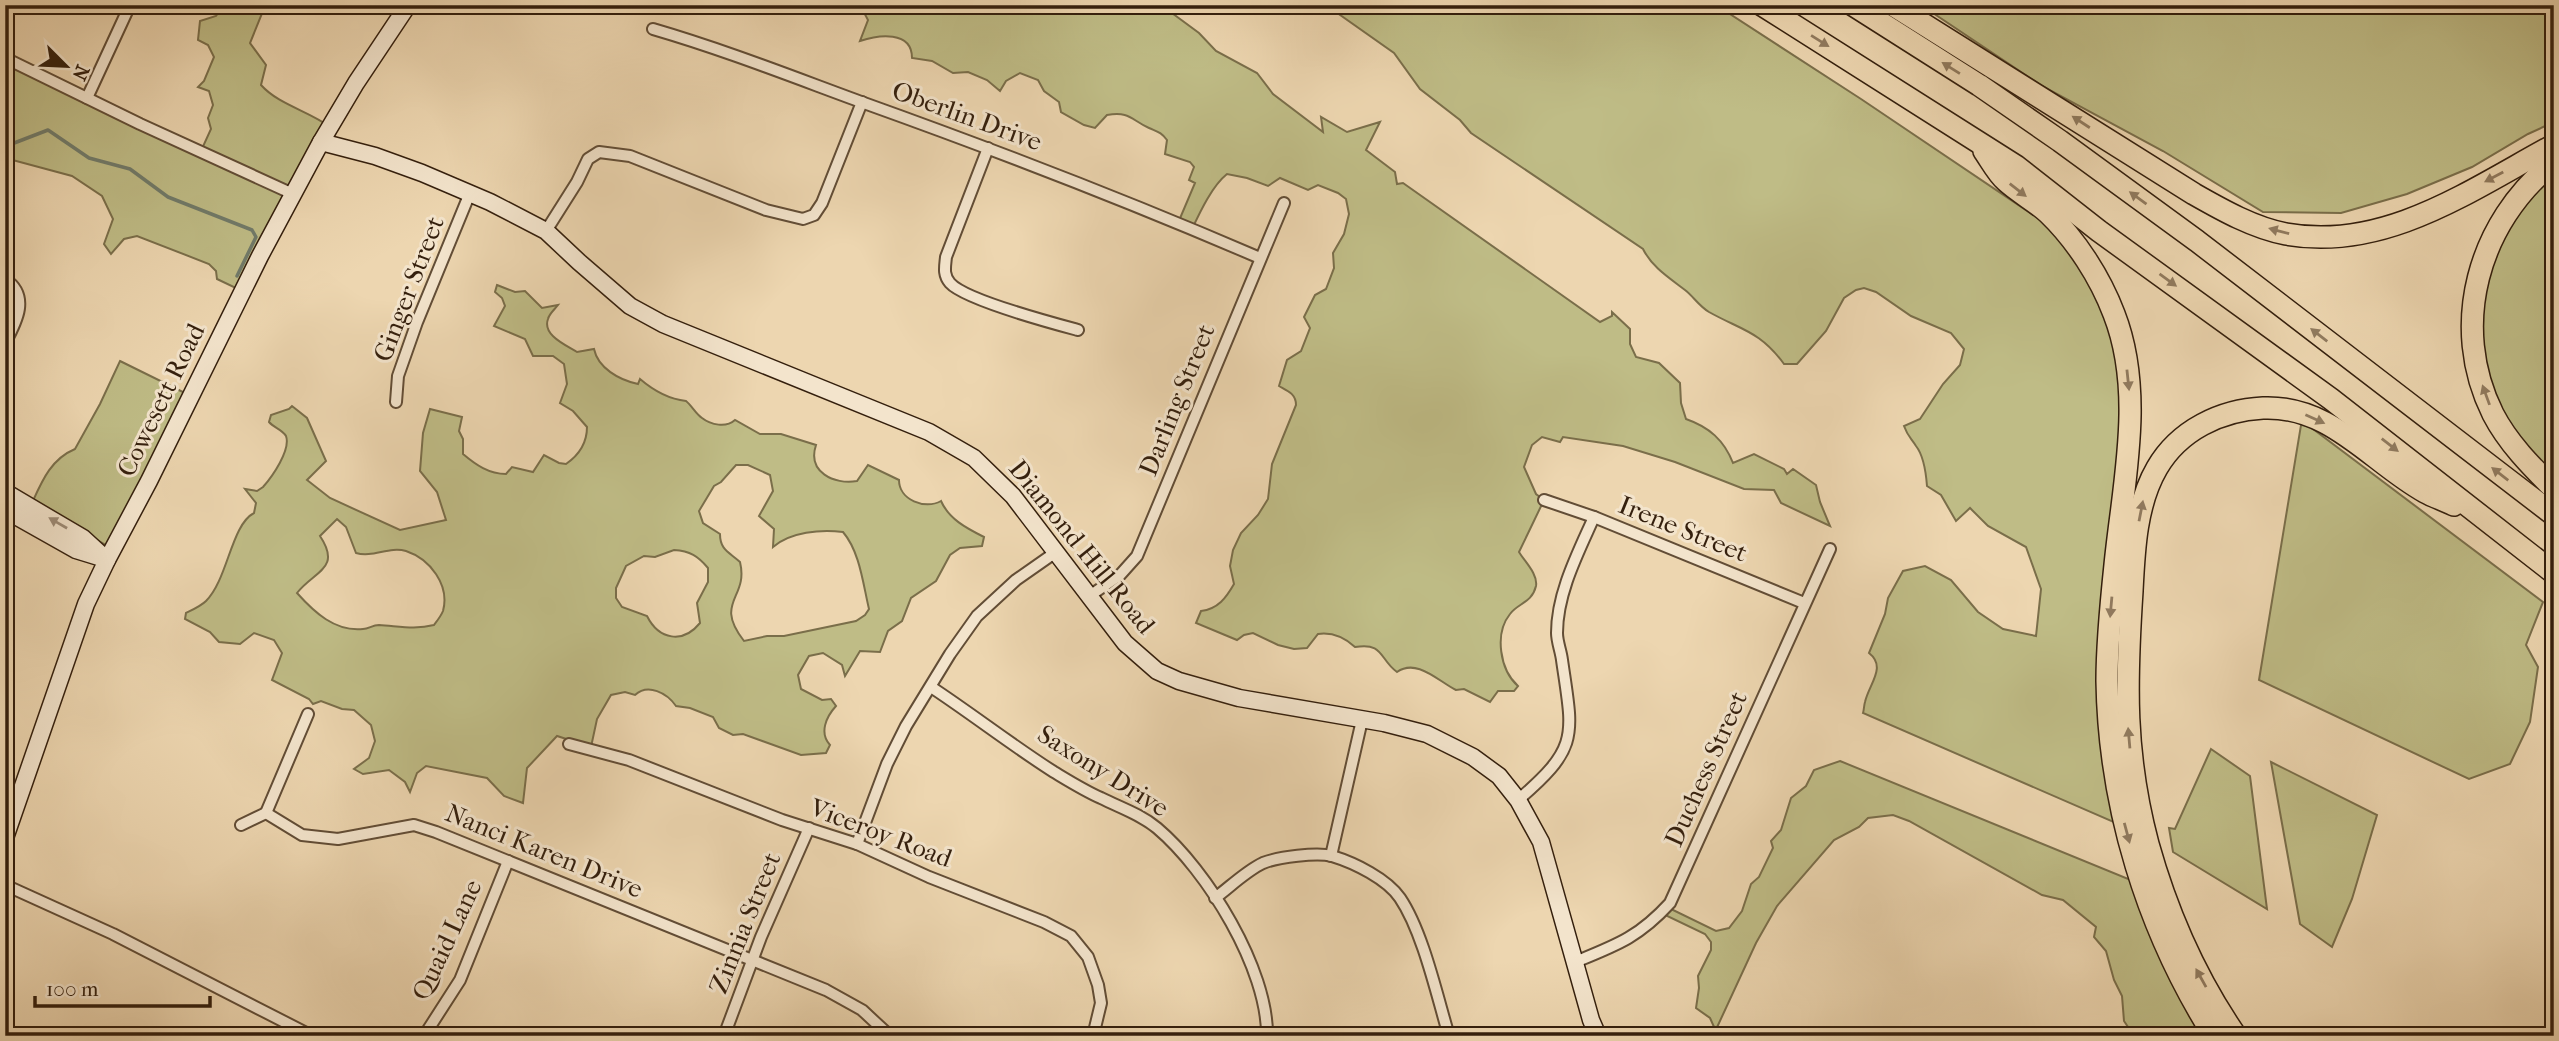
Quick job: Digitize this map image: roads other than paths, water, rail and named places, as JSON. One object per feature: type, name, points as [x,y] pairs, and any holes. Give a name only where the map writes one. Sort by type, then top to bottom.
[{"type":"highway","points":[[1762,5],[1975,138],[2331,399],[2554,573]]},
{"type":"highway","points":[[1853,5],[1979,85],[2091,164],[2208,250],[2554,515]]},
{"type":"highway","points":[[1893,5],[2223,211],[2286,234],[2360,234],[2394,226],[2424,215],[2554,145]]},
{"type":"highway","points":[[1975,138],[2004,179],[2047,213],[2088,262],[2111,307],[2123,344],[2130,402],[2127,460],[2108,642],[2111,752],[2125,830],[2149,902],[2174,962],[2214,1036]]},
{"type":"highway","points":[[2554,162],[2517,197],[2488,244],[2476,294],[2473,345],[2478,372],[2492,412],[2515,447],[2554,489]]},
{"type":"highway","points":[[2236,1036],[2197,972],[2173,917],[2148,843],[2134,775],[2126,703],[2128,630],[2137,535],[2144,497],[2153,476],[2166,454],[2206,422],[2236,411],[2286,409],[2308,415],[2343,433],[2424,492],[2482,516]]},
{"type":"street","points":[[87,98],[130,5]]},
{"type":"street","name":"Cowesett Road","points":[[5,838],[86,604],[107,560],[321,142],[408,5]]},
{"type":"street","name":"Oberlin Drive","points":[[653,29],[721,49],[988,148],[1260,258]]},
{"type":"street","points":[[5,58],[293,194]]},
{"type":"street","points":[[546,231],[588,159],[599,152],[630,156],[766,210],[803,219],[814,215],[822,204],[862,102]]},
{"type":"street","name":"Diamond Hill Road","points":[[321,142],[375,156],[470,193],[546,231],[630,306],[663,324],[895,417],[929,432],[974,458],[1013,496],[1125,643],[1157,671],[1179,681],[1239,698],[1427,734],[1473,757],[1499,776],[1518,800],[1541,842],[1591,1020],[1598,1036]]},
{"type":"street","points":[[988,148],[946,257],[945,275],[952,286],[998,306],[1078,330]]},
{"type":"street","name":"Ginger Street","points":[[396,402],[398,376],[417,322],[470,193]]},
{"type":"street","name":"Darling Street","points":[[1088,597],[1120,575],[1136,556],[1284,203]]},
{"type":"street","points":[[5,279],[16,290],[20,309],[17,321],[5,342]]},
{"type":"street","points":[[5,492],[83,538],[107,560]]},
{"type":"street","name":"Irene Street","points":[[1544,500],[1594,517],[1804,603]]},
{"type":"street","points":[[5,510],[76,550],[107,560]]},
{"type":"street","points":[[1518,800],[1559,761],[1567,744],[1571,719],[1557,635],[1570,572],[1594,517]]},
{"type":"street","name":"Duchess Street","points":[[1575,962],[1622,944],[1649,925],[1670,903],[1830,549]]},
{"type":"street","points":[[857,844],[887,764],[905,726],[950,654],[977,616],[1016,580],[1056,552]]},
{"type":"street","name":"Saxony Drive","points":[[931,687],[1053,771],[1100,798],[1133,811],[1157,828],[1179,850],[1240,937],[1260,985],[1267,1036]]},
{"type":"street","points":[[241,825],[266,813],[307,714]]},
{"type":"street","points":[[1331,856],[1362,720]]},
{"type":"street","name":"Viceroy Road","points":[[569,744],[629,760],[857,844],[929,877],[1044,922],[1071,936],[1088,957],[1098,985],[1101,1003],[1093,1036]]},
{"type":"street","name":"Nanci Karen Drive","points":[[266,813],[302,835],[338,839],[414,825],[436,832],[826,989],[862,1010],[890,1036]]},
{"type":"street","name":"Zinnia Street","points":[[724,1036],[808,828]]},
{"type":"street","points":[[1215,898],[1263,863],[1294,856],[1331,856],[1385,882],[1400,897],[1410,916],[1428,963],[1449,1036]]},
{"type":"street","name":"Quaid Lane","points":[[424,1036],[460,980],[508,861]]},
{"type":"street","points":[[5,885],[113,934],[312,1036]]},
{"type":"waterway","points":[[5,142],[9,145],[48,130],[89,158],[130,169],[168,197],[252,230],[256,237],[237,276]]}]
